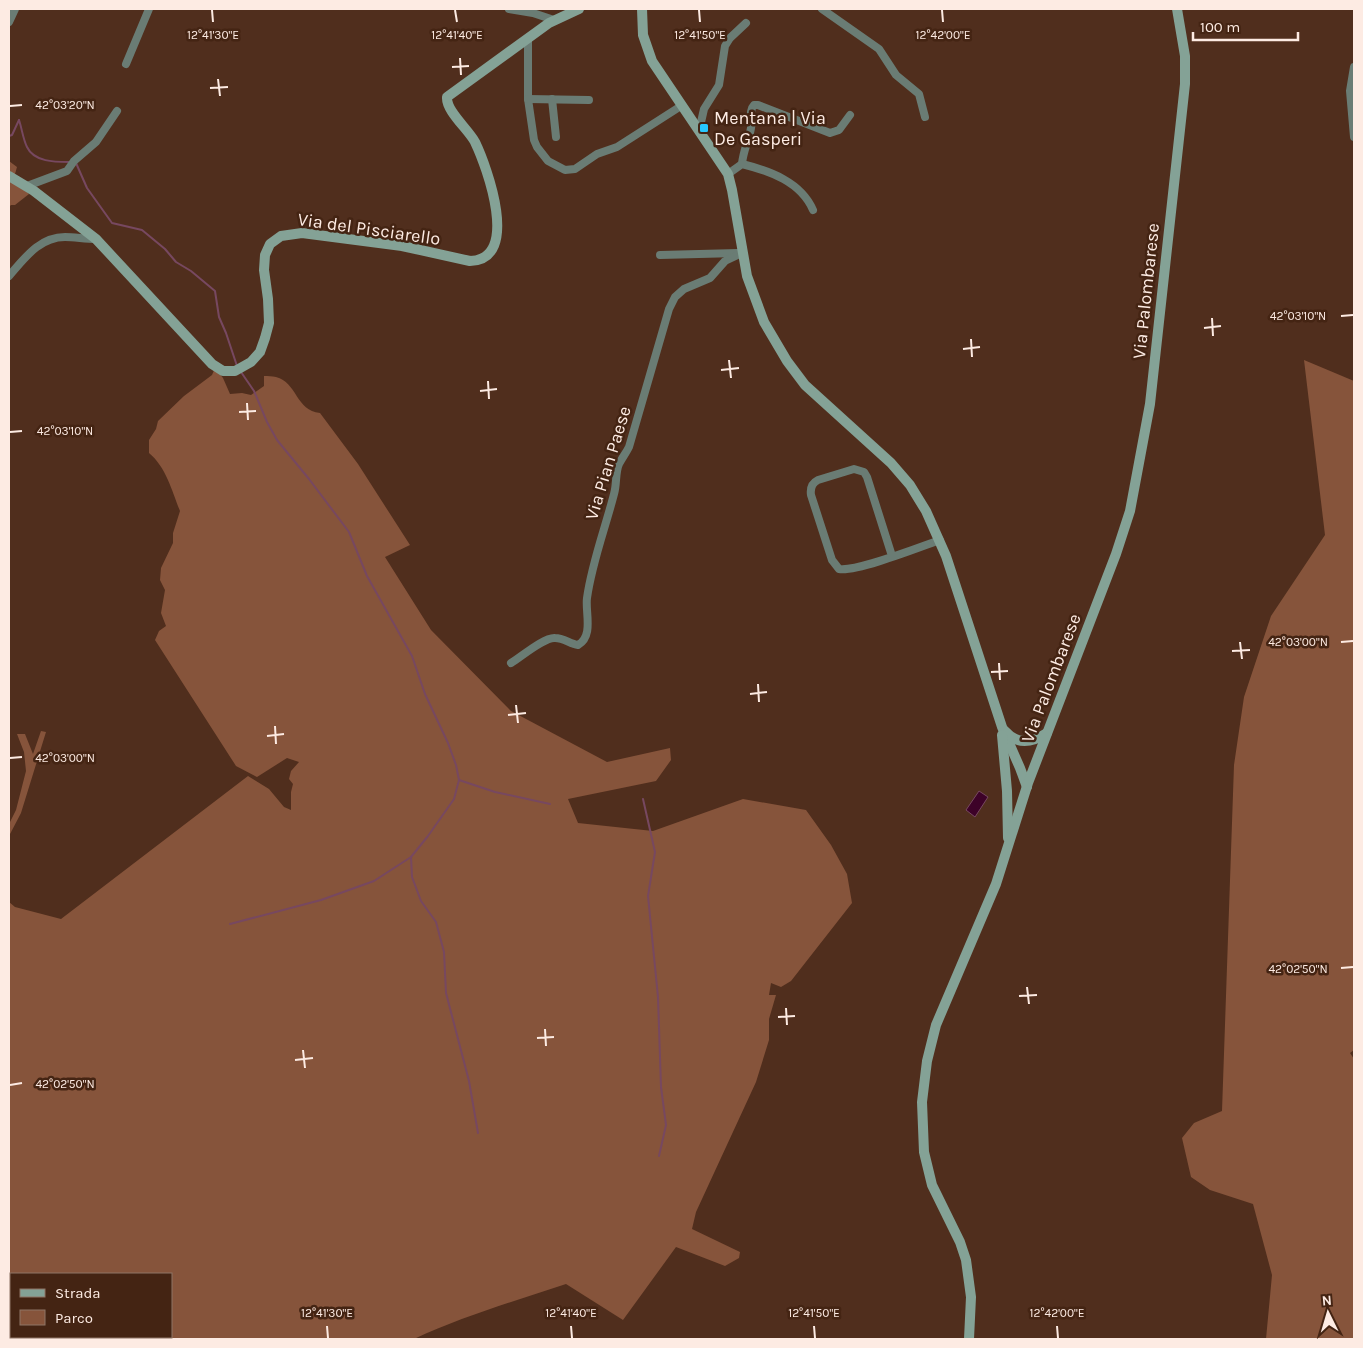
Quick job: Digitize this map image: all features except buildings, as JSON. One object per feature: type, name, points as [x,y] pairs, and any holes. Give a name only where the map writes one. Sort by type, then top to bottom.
[{"type":"street","points":[[9,22],[15,9]]},
{"type":"street","points":[[126,64],[149,9]]},
{"type":"street","points":[[509,9],[554,20]]},
{"type":"street","name":"Via del Pisciarello","points":[[9,176],[27,186],[96,239],[212,364],[223,371],[240,368],[258,354],[266,334],[269,306],[264,259],[268,246],[279,237],[289,234],[305,234],[414,248],[470,261],[481,260],[489,255],[495,243],[498,228],[498,216],[493,196],[474,141],[452,112],[446,99],[450,94],[554,20],[579,9]]},
{"type":"street","points":[[642,9],[642,30],[647,51],[654,66],[728,174],[748,280],[759,312],[771,336],[787,361],[811,392],[896,468],[922,505],[940,540],[1002,727],[1018,762],[1027,788]]},
{"type":"street","points":[[822,9],[879,49],[896,75],[919,94],[926,117]]},
{"type":"street","name":"Via Palombarese","points":[[969,1339],[971,1309],[968,1269],[962,1247],[928,1175],[922,1139],[922,1096],[928,1056],[936,1025],[987,905],[1027,788],[1130,511],[1150,404],[1185,84],[1185,56],[1177,9]]},
{"type":"street","points":[[699,131],[704,109],[719,85],[725,46],[730,38],[746,23]]},
{"type":"street","points":[[528,39],[528,99],[533,136],[537,147],[550,163],[568,170],[575,169],[597,154],[620,145],[681,106]]},
{"type":"street","points":[[1354,67],[1350,89],[1354,137]]},
{"type":"street","points":[[528,99],[589,100]]},
{"type":"street","points":[[552,99],[556,137]]},
{"type":"street","points":[[728,174],[742,164],[744,150],[751,130],[750,109],[754,105],[830,133],[839,130],[850,115]]},
{"type":"street","points":[[27,186],[67,171],[74,161],[96,142],[117,111]]},
{"type":"street","points":[[742,164],[766,170],[780,177],[804,194],[813,210]]},
{"type":"street","points":[[9,276],[32,250],[48,240],[64,237],[96,239]]},
{"type":"street","points":[[660,255],[742,253]]},
{"type":"street","name":"Via Pian Paese","points":[[511,663],[550,638],[558,638],[578,645],[585,638],[587,630],[587,602],[591,578],[614,494],[618,467],[629,447],[670,306],[684,289],[710,278],[725,261],[742,253]]},
{"type":"street","points":[[892,556],[864,472],[854,470],[814,483],[811,488],[811,494],[832,560],[836,567],[848,570],[892,556],[940,540]]},
{"type":"street","points":[[1002,727],[1011,737],[1021,742],[1032,740],[1047,733]]},
{"type":"street","points":[[1002,727],[1007,792],[1008,847]]},
{"type":"street","points":[[1004,749],[1014,773],[1027,788]]},
{"type":"green space","points":[[9,161],[17,167],[15,174],[20,186],[29,194],[15,205],[9,207]]},
{"type":"green space","points":[[1304,360],[1354,381],[1354,1050],[1350,1053],[1354,1059],[1354,1339],[1266,1339],[1272,1275],[1253,1204],[1210,1190],[1191,1177],[1182,1138],[1194,1123],[1222,1111],[1234,765],[1244,697],[1271,616],[1325,535]]},
{"type":"green space","points":[[215,368],[223,378],[230,394],[242,393],[251,395],[264,386],[264,376],[272,376],[283,380],[306,407],[320,413],[358,464],[410,545],[385,557],[431,630],[511,711],[607,762],[670,748],[671,760],[656,781],[568,799],[578,823],[653,831],[743,799],[806,810],[831,845],[847,874],[852,903],[791,981],[781,987],[771,983],[769,995],[776,995],[769,1019],[769,1040],[756,1082],[696,1212],[692,1229],[740,1252],[739,1258],[725,1266],[676,1247],[623,1320],[566,1284],[471,1316],[414,1339],[9,1339],[9,902],[15,907],[61,919],[248,776],[269,789],[284,807],[291,810],[293,784],[289,779],[291,771],[299,762],[287,758],[257,777],[236,766],[155,640],[159,631],[166,626],[161,613],[165,590],[160,580],[161,568],[173,543],[173,533],[180,511],[164,472],[149,453],[149,440],[156,429],[158,421],[184,396],[212,375]]},
{"type":"green space","points":[[41,731],[46,732],[21,813],[9,836],[9,824],[16,810],[26,771],[24,752],[17,734],[25,734],[33,754]]},
{"type":"shaded area","points":[[979,791],[988,797],[975,817],[966,810]]},
{"type":"waterway","points":[[19,120],[30,152],[45,160],[69,162]]},
{"type":"waterway","points":[[9,136],[12,135],[19,120]]},
{"type":"waterway","points":[[76,163],[87,188],[112,223],[142,230],[165,249],[176,262],[191,271],[215,291],[219,317],[237,366]]},
{"type":"waterway","points":[[230,924],[321,900],[374,881],[411,857],[454,799],[459,780],[448,743],[425,694],[412,656],[367,576],[349,532],[277,440],[254,391],[241,372]]},
{"type":"waterway","points":[[459,780],[495,792],[550,804]]},
{"type":"waterway","points":[[643,799],[655,852],[648,896],[658,997],[661,1087],[666,1125],[659,1156]]},
{"type":"waterway","points":[[411,857],[412,877],[421,901],[436,922],[444,952],[446,993],[469,1081],[478,1133]]},
{"type":"place","name":"Mentana | Via De Gasperi","points":[[704,128]]}]
